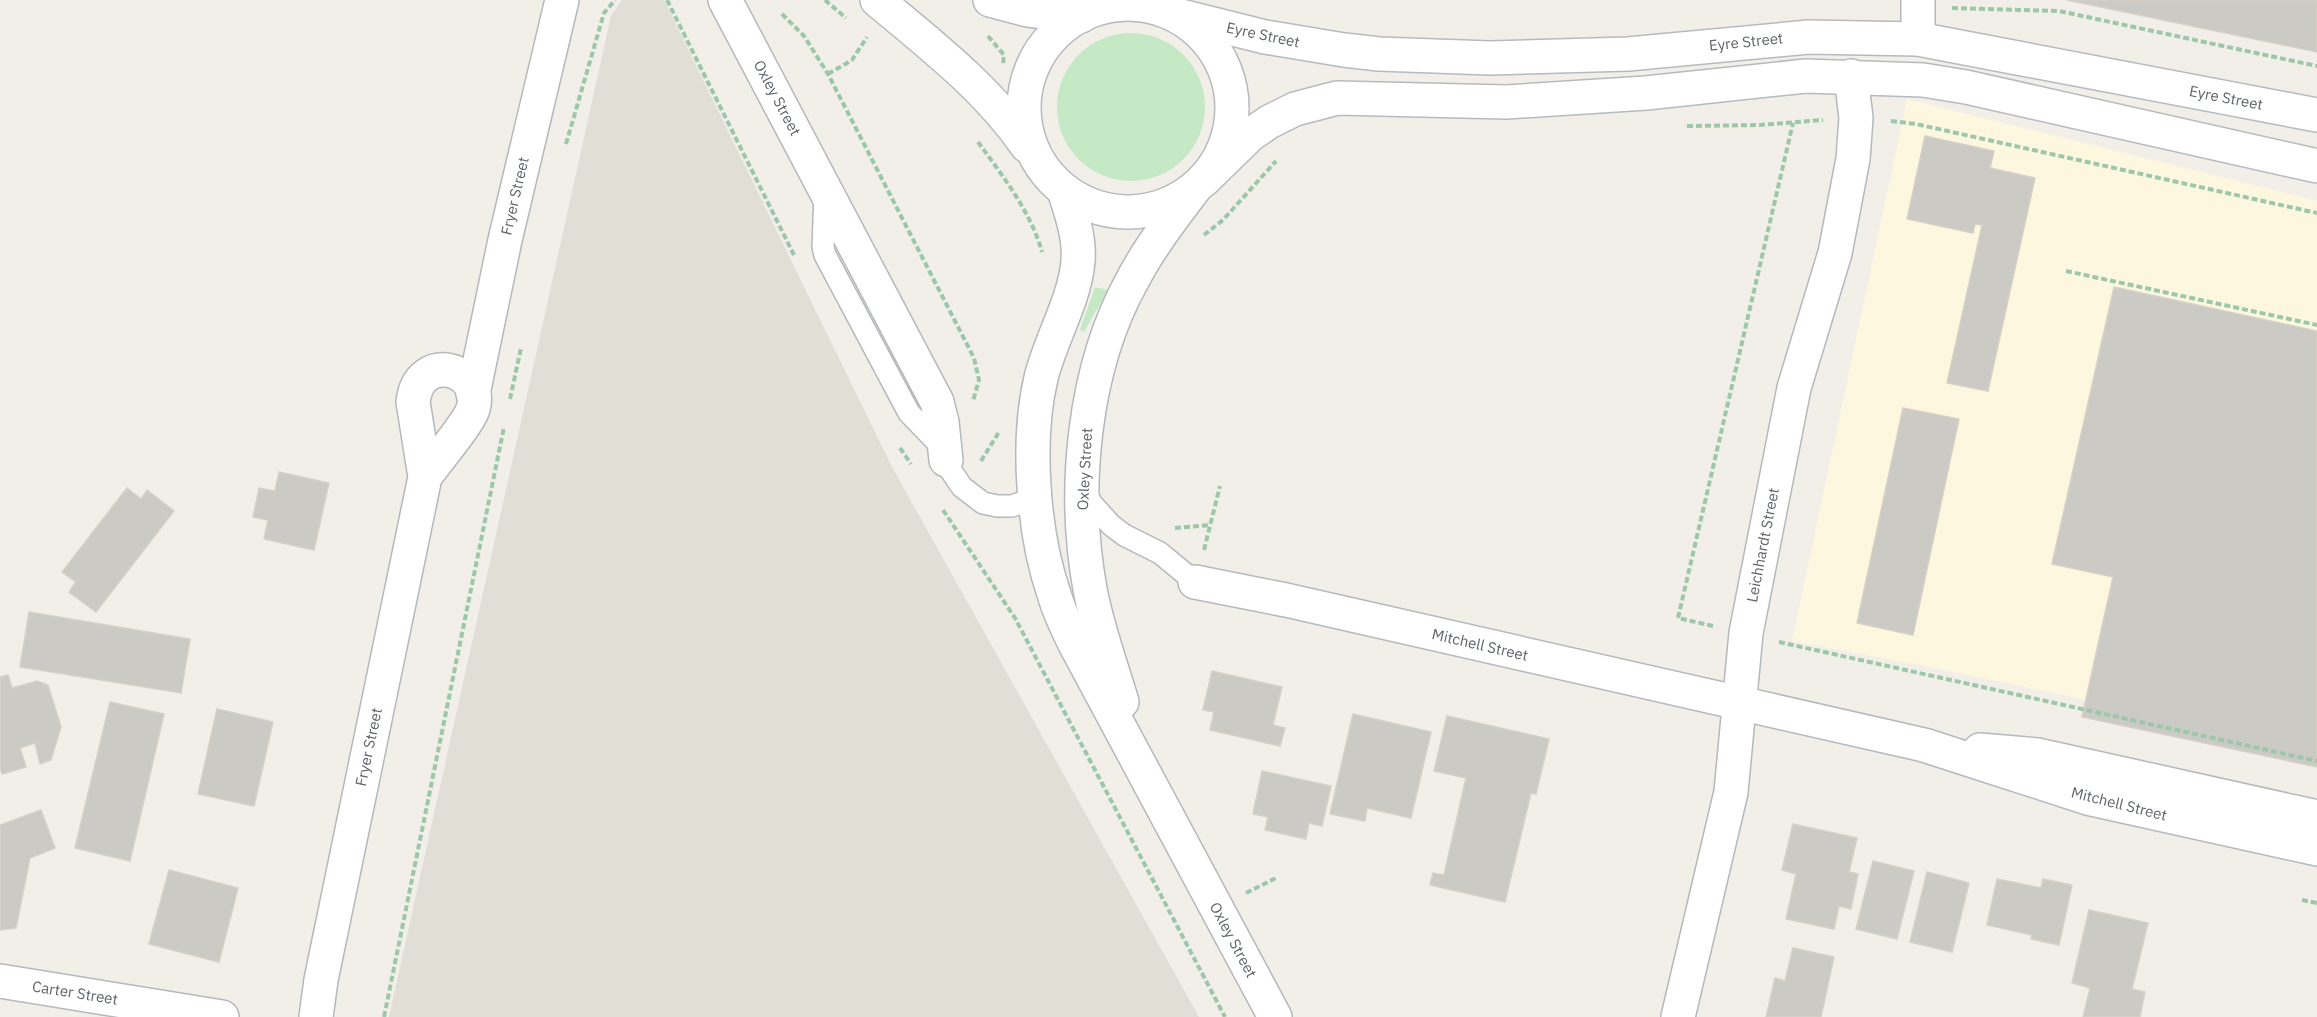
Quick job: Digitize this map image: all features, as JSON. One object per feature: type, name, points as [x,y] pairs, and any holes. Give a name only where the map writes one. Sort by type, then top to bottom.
[{"type":"street","name":"Fryer Street","points":[[425,477],[473,408],[473,394],[505,240],[562,0]]},
{"type":"street","points":[[877,0],[987,95],[1013,124],[1050,177],[1064,190],[1094,207],[1128,213],[1163,206],[1199,184],[1250,135],[1269,122],[1295,109],[1337,98],[1506,102],[1646,93],[1806,76],[1923,80],[1966,87],[2317,166]]},
{"type":"street","points":[[990,0],[1028,10],[1081,16]]},
{"type":"street","points":[[1918,0],[1918,39]]},
{"type":"street","points":[[1039,162],[1029,140],[1024,116],[1032,69],[1044,47],[1060,29],[1081,16],[1098,9],[1136,4],[1173,14],[1190,24],[1217,52],[1231,89],[1232,118],[1225,146],[1216,164],[1199,184]]},
{"type":"street","name":"Oxley Street","points":[[730,8],[937,402],[946,460]]},
{"type":"street","name":"Eyre Street","points":[[1173,14],[1265,37],[1344,50],[1379,54],[1479,58],[1628,54],[1809,37],[1918,39],[2317,116]]},
{"type":"street","name":"Leichhardt Street","points":[[1678,1017],[1731,792],[1746,633],[1794,388],[1834,253],[1853,159],[1856,118],[1851,76]]},
{"type":"street","name":"Oxley Street","points":[[1142,767],[1090,591],[1082,526],[1082,472],[1086,431],[1096,374],[1120,306],[1146,257],[1199,184]]},
{"type":"street","name":"Oxley Street","points":[[1064,190],[1075,230],[1078,262],[1071,291],[1042,376],[1038,392],[1034,435],[1035,498],[1046,566],[1063,619],[1075,645],[1275,1017]]},
{"type":"street","name":"Fryer Street","points":[[316,1017],[321,980],[425,477],[413,402],[418,383],[440,369],[451,370],[464,378],[473,394]]},
{"type":"street","points":[[1035,498],[1051,487],[1068,469],[1086,431]]},
{"type":"street","name":"Mitchell Street","points":[[1195,582],[1298,603],[1924,745],[2091,799],[2317,849]]},
{"type":"street","name":"Mitchell Street","points":[[1924,745],[2038,755],[2317,817]]},
{"type":"street","name":"Carter Street","points":[[0,981],[222,1017]]},
{"type":"lane","points":[[825,189],[823,239],[825,255],[909,413],[932,436],[962,487],[983,503],[1012,506],[1035,498]]},
{"type":"lane","name":"Mitchell Street","points":[[1082,472],[1091,503],[1111,525],[1124,535],[1160,553],[1195,582]]},
{"type":"path","points":[[564,151],[604,13],[615,0]]},
{"type":"path","points":[[825,0],[851,22]]},
{"type":"path","points":[[782,14],[804,36],[828,74],[974,358],[979,380],[970,409]]},
{"type":"path","points":[[859,29],[876,44]]},
{"type":"path","points":[[828,74],[852,60],[868,37]]},
{"type":"path","points":[[1682,126],[1793,123],[1856,118],[1917,124],[2317,213]]},
{"type":"path","points":[[1793,123],[1678,618],[1746,633],[1810,651],[2050,701],[2317,761]]},
{"type":"path","points":[[972,134],[1027,215],[1038,236],[1042,254]]},
{"type":"path","points":[[1201,238],[1223,220],[1284,156]]},
{"type":"path","points":[[2066,271],[2317,325]]},
{"type":"path","points":[[508,408],[523,337]]},
{"type":"path","points":[[384,1017],[506,419]]},
{"type":"path","points":[[962,487],[990,448],[1001,428]]},
{"type":"path","points":[[1195,582],[1220,486]]},
{"type":"path","points":[[1170,528],[1210,525]]},
{"type":"path","points":[[2302,900],[2317,903]]},
{"type":"shaded area","points":[[622,0],[664,0],[892,467],[1199,1017],[389,1017],[611,16]]},
{"type":"shaded area","points":[[1907,99],[2317,201],[2317,748],[1925,666],[1792,641]]},
{"type":"green space","points":[[1131,33],[1159,39],[1183,55],[1199,79],[1205,107],[1199,135],[1183,159],[1159,175],[1131,181],[1103,175],[1079,159],[1063,135],[1057,107],[1063,79],[1079,55],[1103,39]]},
{"type":"green space","points":[[1095,287],[1108,290],[1084,332],[1080,330]]},
{"type":"building","points":[[2067,0],[2317,0],[2317,52]]},
{"type":"building","points":[[1925,136],[1994,151],[1990,168],[2035,178],[1988,391],[1947,383],[1982,225],[1975,224],[1973,233],[1907,219]]},
{"type":"building","points":[[2114,287],[2317,331],[2317,767],[2082,717],[2113,577],[2052,564]]},
{"type":"building","points":[[1903,408],[1959,419],[1913,635],[1857,623]]},
{"type":"building","points":[[279,472],[329,483],[314,550],[264,539],[268,520],[253,517],[259,488],[275,491]]},
{"type":"building","points":[[127,488],[141,499],[147,490],[174,511],[96,612],[69,592],[76,582],[62,572]]},
{"type":"building","points":[[29,612],[190,639],[181,693],[20,667]]},
{"type":"building","points":[[1212,671],[1282,687],[1273,725],[1285,728],[1280,746],[1210,730],[1214,712],[1203,710]]},
{"type":"building","points":[[8,675],[12,688],[37,681],[48,685],[61,727],[51,760],[40,764],[35,743],[20,748],[26,767],[2,774],[0,767],[0,677]]},
{"type":"building","points":[[110,702],[164,714],[130,861],[75,848]]},
{"type":"building","points":[[217,709],[273,722],[254,806],[198,794]]},
{"type":"building","points":[[1353,714],[1431,732],[1411,818],[1367,808],[1365,821],[1330,814]]},
{"type":"building","points":[[1447,716],[1549,739],[1536,794],[1531,793],[1505,902],[1430,885],[1433,873],[1444,875],[1466,778],[1434,771]]},
{"type":"building","points":[[1262,771],[1331,786],[1322,826],[1309,823],[1306,839],[1265,830],[1268,817],[1253,814]]},
{"type":"building","points":[[41,810],[55,848],[30,858],[16,928],[0,930],[0,825]]},
{"type":"building","points":[[1793,824],[1857,838],[1849,872],[1858,874],[1851,909],[1839,906],[1834,929],[1786,919],[1796,874],[1782,870]]},
{"type":"building","points":[[1873,861],[1914,871],[1897,939],[1856,929]]},
{"type":"building","points":[[169,870],[238,888],[219,962],[149,944]]},
{"type":"building","points":[[1927,872],[1969,883],[1952,952],[1910,942]]},
{"type":"building","points":[[1997,879],[2041,888],[2043,879],[2072,885],[2059,945],[2031,939],[2032,935],[1987,925]]},
{"type":"building","points":[[2089,910],[2148,923],[2132,989],[2145,992],[2140,1017],[2083,1017],[2090,988],[2072,983]]},
{"type":"building","points":[[1793,948],[1834,957],[1821,1017],[1766,1017],[1775,978],[1785,981]]}]
